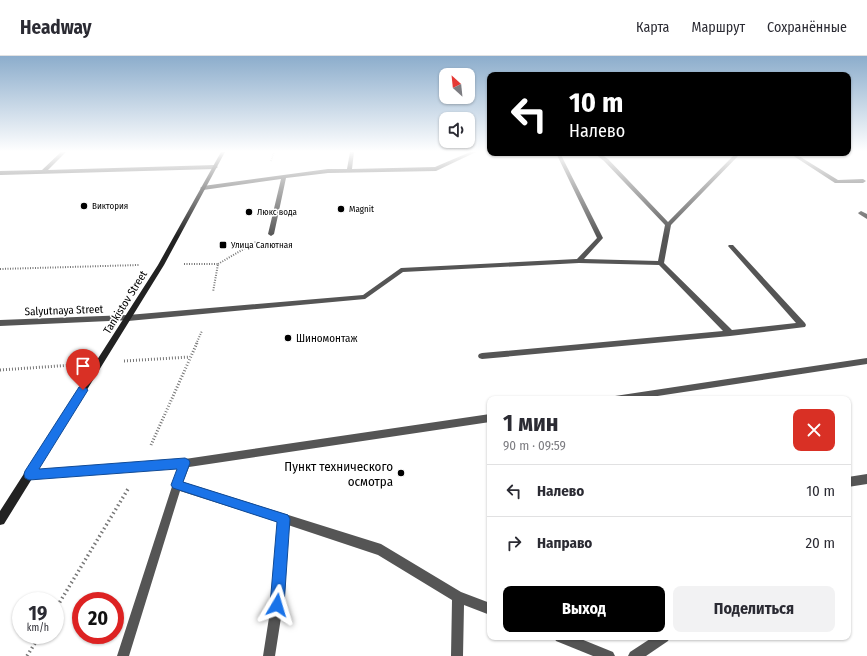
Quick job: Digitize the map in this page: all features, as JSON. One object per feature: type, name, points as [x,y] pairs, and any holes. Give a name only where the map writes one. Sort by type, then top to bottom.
[{"type":"main road","name":"Tankistov Street","points":[[0,520],[161,265],[208,180]]},
{"type":"street","points":[[203,188],[262,180]]},
{"type":"street","points":[[271,234],[283,180]]},
{"type":"street","points":[[571,180],[600,238],[579,261]]},
{"type":"street","points":[[625,180],[668,225]]},
{"type":"street","points":[[712,180],[668,225],[661,263],[730,333]]},
{"type":"street","points":[[833,180],[836,182],[863,182]]},
{"type":"street","points":[[482,356],[802,325],[730,246]]},
{"type":"street","name":"Salyutnaya Street","points":[[0,323],[128,318],[365,297],[401,270],[579,261],[661,263]]},
{"type":"street","points":[[635,396],[867,362]]},
{"type":"street","points":[[29,474],[185,463],[487,418]]},
{"type":"street","points":[[123,656],[185,463]]},
{"type":"street","points":[[851,482],[867,479]]},
{"type":"street","points":[[177,485],[381,550],[458,597],[487,608]]},
{"type":"street","points":[[269,656],[279,592],[284,519]]},
{"type":"street","points":[[457,656],[458,597]]},
{"type":"street","points":[[568,640],[609,656]]},
{"type":"street","points":[[634,656],[659,640]]},
{"type":"path","points":[[0,269],[218,264],[271,234]]},
{"type":"path","points":[[64,595],[142,466],[210,311],[218,264]]},
{"type":"path","points":[[27,656],[34,644]]},
{"type":"place","name":"Виктория","points":[[84,206]]},
{"type":"place","name":"Magnit","points":[[341,209]]},
{"type":"place","name":"Люкс вода","points":[[249,212]]},
{"type":"place","name":"Улица Салютная","points":[[223,245]]},
{"type":"place","name":"Шиномонтаж","points":[[288,338]]},
{"type":"place","name":"Пункт технического осмотра","points":[[401,473]]},
{"type":"route","points":[[83,390],[29,474],[185,463],[177,485],[284,519],[277,605]]}]
